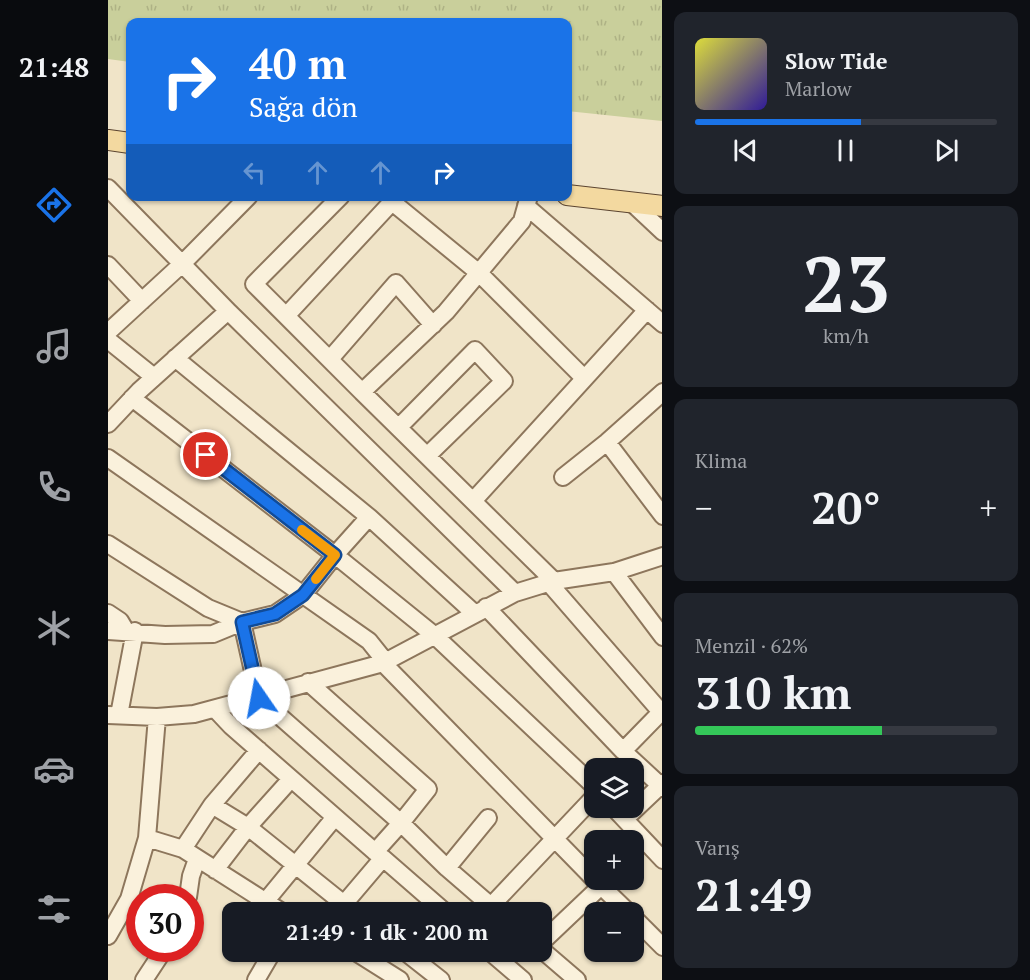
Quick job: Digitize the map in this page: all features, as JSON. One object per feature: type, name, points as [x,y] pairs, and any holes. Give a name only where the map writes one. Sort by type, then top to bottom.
[{"type":"main road","points":[[108,140],[126,142]]},
{"type":"main road","points":[[572,196],[662,206]]},
{"type":"street","points":[[108,188],[228,311],[515,593]]},
{"type":"street","points":[[108,332],[182,264],[244,201]]},
{"type":"street","points":[[336,201],[254,284],[552,582],[661,712],[623,751]]},
{"type":"street","points":[[286,316],[391,201]]},
{"type":"street","points":[[395,201],[479,273],[584,378]]},
{"type":"street","points":[[362,392],[446,312],[522,221],[528,201],[662,323]]},
{"type":"street","points":[[632,203],[662,231]]},
{"type":"street","points":[[108,265],[142,301]]},
{"type":"street","points":[[330,359],[396,283],[433,325]]},
{"type":"street","points":[[473,501],[647,310]]},
{"type":"street","points":[[108,424],[154,377],[228,311]]},
{"type":"street","points":[[108,340],[154,377]]},
{"type":"street","points":[[399,427],[475,350],[504,381],[427,456]]},
{"type":"street","points":[[175,358],[480,610],[623,751],[662,786],[644,797]]},
{"type":"street","points":[[132,398],[335,555],[434,635],[584,777]]},
{"type":"street","points":[[563,477],[659,402]]},
{"type":"street","points":[[607,442],[662,515]]},
{"type":"street","points":[[108,458],[369,641],[381,656],[383,663],[584,868]]},
{"type":"street","points":[[108,631],[165,635],[213,634],[242,622],[275,614],[303,595],[369,517]]},
{"type":"street","points":[[108,544],[208,608],[242,622]]},
{"type":"street","points":[[130,631],[113,715],[157,717],[194,714],[383,663],[515,593],[552,582],[614,572],[662,556]]},
{"type":"street","points":[[614,572],[662,636]]},
{"type":"street","points":[[108,613],[130,631]]},
{"type":"street","points":[[242,622],[259,698],[487,902]]},
{"type":"street","points":[[308,682],[428,789],[401,823],[349,902]]},
{"type":"street","points":[[215,709],[231,726],[433,902]]},
{"type":"street","points":[[108,936],[129,898],[147,838],[157,717]]},
{"type":"street","points":[[183,849],[212,805],[259,750]]},
{"type":"street","points":[[215,870],[248,827],[291,779]]},
{"type":"street","points":[[212,805],[248,827],[295,864],[337,902]]},
{"type":"street","points":[[501,902],[584,808]]},
{"type":"street","points":[[147,838],[183,849],[265,902],[335,817]]},
{"type":"street","points":[[447,868],[488,818]]},
{"type":"street","points":[[624,818],[662,859]]},
{"type":"street","points":[[190,884],[197,859]]},
{"type":"street","points":[[552,931],[589,890]]},
{"type":"street","points":[[606,890],[618,902]]},
{"type":"street","points":[[644,928],[662,946]]},
{"type":"street","points":[[552,959],[573,979]]},
{"type":"street","points":[[144,980],[156,962]]},
{"type":"street","points":[[256,980],[267,962]]},
{"type":"street","points":[[371,962],[400,980]]},
{"type":"street","points":[[418,962],[441,980]]},
{"type":"street","points":[[502,962],[523,980]]},
{"type":"green space","points":[[108,0],[662,0],[662,121],[572,112],[572,18],[126,18],[126,61],[108,59]]},
{"type":"slow traffic","points":[[302,530],[335,555],[316,579]]},
{"type":"route","points":[[206,455],[335,555],[303,595],[275,614],[242,622],[259,698]]}]
